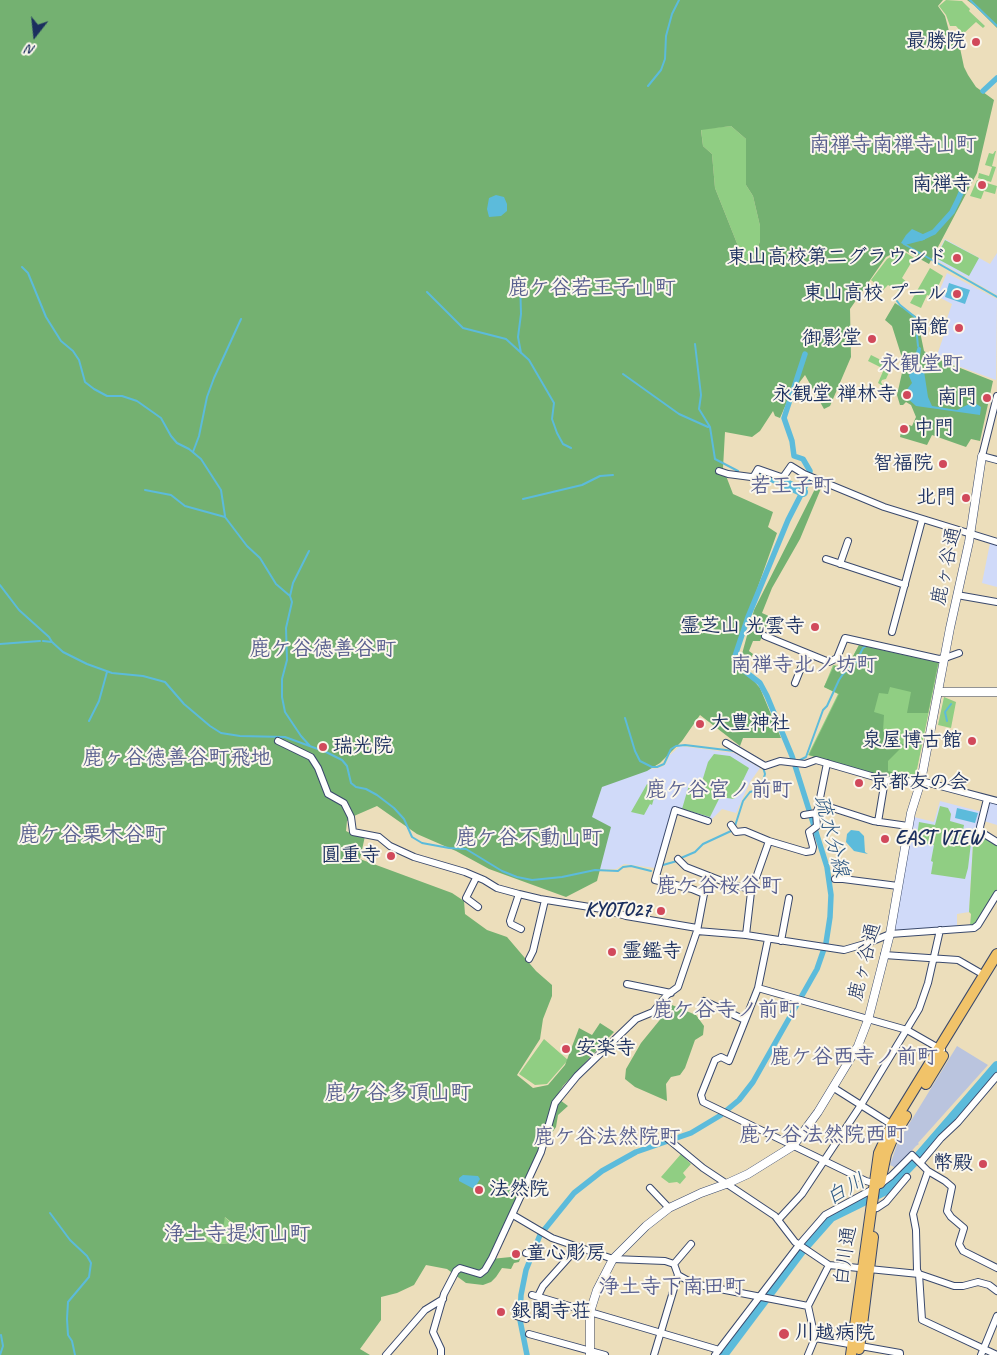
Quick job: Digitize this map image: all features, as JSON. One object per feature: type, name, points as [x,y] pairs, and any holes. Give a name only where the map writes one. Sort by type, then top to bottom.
[{"type":"main road","name":"白川通","points":[[942,1051],[984,975],[996,963]]},
{"type":"main road","name":"白川通","points":[[855,1350],[876,1193],[879,1153],[996,963]]},
{"type":"street","points":[[997,396],[994,423],[982,456],[997,460]]},
{"type":"street","name":"鹿ヶ谷通","points":[[589,1353],[590,1312],[597,1290],[614,1258],[646,1226],[669,1208],[765,1165],[794,1146],[834,1088],[858,1046],[868,1020],[890,934],[908,826],[920,781],[970,535],[982,456]]},
{"type":"street","points":[[719,471],[751,477],[754,476],[758,469],[780,477],[784,476],[791,466],[884,507],[997,542]]},
{"type":"street","points":[[892,632],[922,520]]},
{"type":"street","points":[[840,564],[848,541]]},
{"type":"street","points":[[826,559],[905,585]]},
{"type":"street","points":[[957,594],[997,602]]},
{"type":"street","points":[[765,636],[829,662],[837,658],[845,638],[939,659],[959,653]]},
{"type":"street","points":[[795,683],[807,653]]},
{"type":"street","points":[[938,692],[997,692]]},
{"type":"street","points":[[278,741],[311,757],[318,768],[328,794],[344,803],[351,817],[351,830],[353,832],[378,837],[390,846],[414,857],[484,880],[497,888],[545,900],[602,908],[626,916],[697,929],[849,950],[890,934],[974,928],[978,925],[997,895]]},
{"type":"street","points":[[726,744],[765,766],[780,761],[805,764],[816,760],[884,780],[920,781],[997,801]]},
{"type":"street","points":[[732,828],[736,832],[745,830],[769,841],[812,851],[813,846],[809,832],[817,826],[809,814],[820,804],[828,763]]},
{"type":"street","points":[[878,822],[884,780]]},
{"type":"street","points":[[987,799],[980,826],[981,832],[997,842]]},
{"type":"street","points":[[820,804],[878,822],[908,826]]},
{"type":"street","points":[[441,1355],[441,1349],[433,1332],[443,1299],[456,1271],[460,1268],[480,1274],[492,1258],[541,1152],[555,1103],[577,1076],[636,1019],[652,1012],[678,987],[697,929],[704,894],[692,889],[655,880],[675,810],[708,821]]},
{"type":"street","points":[[746,935],[752,890],[769,841]]},
{"type":"street","points":[[678,860],[686,867],[713,878],[752,890]]},
{"type":"street","points":[[476,878],[466,898],[478,907]]},
{"type":"street","points":[[835,879],[898,886]]},
{"type":"street","points":[[519,894],[510,921],[511,924],[521,929]]},
{"type":"street","points":[[781,941],[789,898]]},
{"type":"street","points":[[529,959],[533,951],[545,900]]},
{"type":"street","points":[[778,1220],[802,1194],[824,1161],[861,1105],[922,1004],[940,930]]},
{"type":"street","points":[[768,939],[758,988],[729,1061],[721,1057],[716,1060],[701,1095],[703,1102],[866,1181],[886,1202],[907,1177]]},
{"type":"street","points":[[884,955],[958,960],[984,975]]},
{"type":"street","points":[[627,984],[670,993]]},
{"type":"street","points":[[758,988],[907,1030],[942,1051]]},
{"type":"street","points":[[704,1001],[745,1020]]},
{"type":"street","points":[[920,1161],[958,1122],[997,1076]]},
{"type":"street","points":[[834,1088],[895,1127]]},
{"type":"street","points":[[670,1140],[703,1168],[757,1203],[778,1220],[794,1242],[829,1265],[919,1274],[954,1286],[978,1282],[989,1284],[997,1291]]},
{"type":"street","points":[[572,1245],[569,1257],[535,1296],[660,1333],[717,1353],[765,1298],[803,1248],[825,1215],[876,1193],[912,1155],[928,1171],[946,1181],[952,1187],[947,1211],[964,1228],[959,1244],[963,1251],[997,1268]]},
{"type":"street","points":[[928,1171],[913,1214],[916,1230],[916,1266],[919,1274],[922,1320],[982,1352],[997,1355]]},
{"type":"street","points":[[650,1188],[669,1208]]},
{"type":"street","points":[[513,1215],[552,1238],[614,1258],[653,1260],[674,1264]]},
{"type":"street","points":[[674,1264],[691,1244]]},
{"type":"street","points":[[654,1355],[678,1275],[674,1264]]},
{"type":"street","points":[[808,1355],[815,1338],[808,1306],[829,1265]]},
{"type":"street","points":[[678,1275],[694,1284],[808,1306]]},
{"type":"street","points":[[386,1355],[425,1310],[443,1299]]},
{"type":"street","points":[[982,1352],[997,1316]]},
{"type":"street","points":[[529,1334],[589,1353],[605,1355]]},
{"type":"street","points":[[815,1338],[855,1350],[900,1353],[900,1355]]},
{"type":"shaded area","points":[[945,239],[990,264],[997,253],[997,295],[934,259]]},
{"type":"shaded area","points":[[947,273],[997,299],[996,380],[936,358],[952,304],[937,296]]},
{"type":"shaded area","points":[[990,543],[997,545],[997,587],[982,583]]},
{"type":"shaded area","points":[[680,746],[734,753],[760,768],[750,782],[736,813],[722,809],[712,819],[673,808],[655,868],[624,864],[616,869],[600,869],[583,847],[598,794],[606,778],[647,767],[654,769],[662,767],[666,764],[670,755]]},
{"type":"shaded area","points":[[940,801],[982,812],[973,844],[969,912],[957,914],[957,927],[897,930],[895,929],[914,817],[934,822]]},
{"type":"shaded area","points":[[989,803],[997,803],[997,825],[984,821]]},
{"type":"shaded area","points":[[957,1046],[988,1065],[896,1168],[890,1165],[898,1142]]},
{"type":"green space","points":[[0,0],[943,0],[938,6],[945,16],[950,35],[960,48],[964,67],[968,75],[976,87],[994,100],[977,173],[929,264],[902,249],[886,257],[850,309],[851,357],[830,406],[824,409],[805,375],[790,395],[780,418],[775,416],[773,411],[760,431],[752,437],[725,432],[723,468],[733,494],[773,512],[768,527],[777,533],[733,657],[760,688],[781,738],[743,738],[740,746],[700,715],[682,741],[660,763],[647,771],[602,787],[592,817],[611,827],[597,881],[566,897],[489,869],[456,851],[417,834],[377,806],[347,821],[346,831],[365,836],[360,859],[452,893],[464,901],[465,914],[487,930],[507,937],[536,971],[552,985],[552,996],[543,1019],[540,1039],[517,1075],[533,1088],[548,1085],[565,1065],[579,1028],[592,1035],[600,1023],[614,1032],[563,1086],[556,1097],[568,1106],[558,1115],[556,1127],[540,1150],[491,1259],[521,1256],[519,1262],[514,1263],[511,1269],[502,1268],[491,1282],[483,1285],[466,1283],[447,1269],[426,1265],[414,1285],[397,1293],[381,1297],[381,1320],[360,1349],[370,1355],[0,1355]],"holes":[[[731,126],[746,139],[746,185],[753,196],[760,226],[760,241],[757,250],[752,258],[744,261],[715,188],[712,154],[703,146],[701,130]],[[225,1217],[231,1222],[229,1228],[233,1236],[229,1243],[208,1242],[205,1234],[210,1228],[214,1227],[219,1231],[223,1228]]]},
{"type":"green space","points":[[946,0],[962,1],[970,9],[969,11],[985,26],[983,28],[976,22],[963,34],[956,26],[950,26],[946,15],[939,6]]},
{"type":"green space","points":[[967,0],[997,0],[997,28],[975,6]]},
{"type":"green space","points":[[731,126],[746,139],[746,185],[753,196],[760,226],[760,241],[757,250],[752,258],[744,261],[715,188],[712,154],[703,146],[701,129]]},
{"type":"green space","points":[[995,151],[992,166],[996,167],[991,182],[978,178],[979,173],[989,176],[992,167],[985,165],[989,153],[993,154]]},
{"type":"green space","points":[[977,180],[997,186],[995,194],[984,191],[981,199],[970,196]]},
{"type":"green space","name":"東山高校第二グラウンド","points":[[945,240],[979,258],[969,276],[936,258]]},
{"type":"green space","points":[[902,250],[914,258],[902,278],[908,283],[901,292],[888,285],[883,290],[871,280],[887,259]]},
{"type":"green space","points":[[930,268],[943,276],[933,297],[927,295],[921,308],[910,303]]},
{"type":"green space","points":[[895,303],[917,317],[924,351],[935,358],[993,381],[980,441],[971,439],[966,447],[932,435],[927,445],[900,437],[901,432],[905,433],[909,425],[912,426],[916,417],[911,405],[906,402],[900,405],[897,395],[904,364],[892,326],[885,320]]},
{"type":"green space","points":[[871,355],[889,364],[891,368],[886,379],[881,382],[883,386],[878,383],[884,369],[868,361]]},
{"type":"green space","points":[[818,483],[822,486],[800,539],[772,588],[762,613],[771,617],[760,641],[753,641],[749,651],[753,654],[747,664],[742,654],[754,610]]},
{"type":"green space","points":[[859,645],[939,662],[915,779],[869,774],[808,755],[838,694],[824,687],[833,665],[847,667]]},
{"type":"green space","points":[[859,645],[938,663],[928,713],[907,713],[911,692],[890,687],[888,694],[879,693],[874,712],[884,715],[884,743],[905,744],[888,761],[888,771],[905,776],[905,778],[869,773],[809,755],[839,694],[824,687],[834,666],[847,668]]},
{"type":"green space","points":[[944,697],[956,702],[951,728],[938,725]]},
{"type":"green space","points":[[714,754],[730,756],[749,768],[734,799],[720,797],[710,817],[682,809],[689,785],[700,788],[708,762]]},
{"type":"green space","points":[[647,784],[657,788],[652,805],[650,804],[644,815],[631,812]]},
{"type":"green space","points":[[940,806],[948,808],[951,814],[950,821],[964,825],[961,841],[971,843],[965,879],[931,874],[934,845],[922,843],[917,836],[919,822],[935,825]]},
{"type":"green space","points":[[977,832],[997,844],[997,889],[976,923],[970,926],[971,914],[969,912],[973,844]]},
{"type":"green space","points":[[672,1005],[696,1015],[704,1026],[703,1035],[695,1040],[685,1068],[680,1075],[671,1077],[666,1084],[667,1101],[635,1087],[625,1079],[626,1069],[641,1043]]},
{"type":"green space","points":[[544,1039],[568,1060],[547,1084],[535,1085],[519,1074]]},
{"type":"green space","points":[[681,1154],[691,1164],[683,1173],[686,1177],[680,1184],[677,1182],[669,1183],[661,1177]]},
{"type":"green space","points":[[225,1217],[231,1223],[233,1236],[229,1243],[208,1242],[205,1233],[214,1227],[219,1231]]},
{"type":"water","points":[[496,195],[504,197],[507,211],[501,216],[489,217],[487,209],[489,198]]},
{"type":"water","points":[[912,229],[928,237],[924,240],[905,245],[901,243]]},
{"type":"water","name":"東山高校 プール","points":[[949,283],[970,290],[965,304],[945,297]]},
{"type":"water","points":[[918,346],[921,348],[919,365],[924,371],[928,397],[932,406],[957,410],[975,403],[981,407],[980,415],[916,406],[907,398],[905,392],[912,383],[909,376]]},
{"type":"water","points":[[957,808],[978,813],[975,823],[955,818]]},
{"type":"water","points":[[851,830],[859,831],[864,836],[865,852],[868,854],[854,851],[846,842],[847,834]]},
{"type":"water","points":[[463,1175],[478,1176],[480,1179],[474,1189],[459,1181],[459,1178]]},
{"type":"waterway","points":[[648,86],[661,70],[665,59],[666,36],[672,14],[679,0]]},
{"type":"waterway","points":[[970,0],[997,26]]},
{"type":"waterway","name":"疏水分線","points":[[983,91],[997,78]]},
{"type":"waterway","name":"疏水分線","points":[[921,238],[934,232],[952,212],[966,181]]},
{"type":"waterway","points":[[904,244],[997,297]]},
{"type":"waterway","points":[[22,267],[28,273],[46,317],[61,341],[73,351],[79,360],[85,382],[107,396],[122,396],[137,401],[161,418],[177,443],[189,449],[201,459],[221,490],[225,516]]},
{"type":"waterway","points":[[520,279],[521,314],[518,337],[521,353]]},
{"type":"waterway","points":[[427,292],[463,328],[506,339],[529,360],[554,403],[552,419],[557,433],[563,444],[571,448]]},
{"type":"waterway","points":[[897,301],[915,317],[918,346]]},
{"type":"waterway","points":[[193,452],[199,436],[207,397],[241,319]]},
{"type":"waterway","points":[[695,344],[701,395],[699,409],[710,427],[715,459],[738,471]]},
{"type":"waterway","name":"疏水分線","points":[[527,1355],[520,1320],[521,1295],[526,1270],[540,1235],[574,1193],[602,1171],[636,1152],[691,1133],[721,1115],[739,1100],[753,1082],[817,969],[826,943],[831,895],[827,867],[792,756],[760,683],[742,669],[735,656],[748,617],[788,520],[809,479],[810,471],[803,459],[794,456],[792,441],[784,418],[805,354]]},
{"type":"waterway","points":[[623,374],[679,414],[708,427]]},
{"type":"waterway","points":[[765,474],[803,492]]},
{"type":"waterway","points":[[523,499],[582,485],[600,476],[613,475]]},
{"type":"waterway","points":[[145,490],[171,495],[185,506],[225,517],[247,546],[260,558],[276,584],[290,596],[292,602],[286,628],[287,660],[282,679],[282,697],[285,712],[310,746]]},
{"type":"waterway","points":[[290,596],[293,583],[309,551]]},
{"type":"waterway","points":[[0,585],[19,610],[63,652],[87,664],[112,673],[143,676],[165,682],[184,704],[221,733],[240,736],[285,737],[342,760],[347,766],[351,783],[356,787],[366,789],[377,795],[394,808],[404,819],[412,837],[422,843],[466,849],[502,871],[532,880],[562,877],[595,870],[618,871],[623,867],[631,866],[651,871]]},
{"type":"waterway","points":[[0,644],[40,641]]},
{"type":"waterway","points":[[43,641],[52,642]]},
{"type":"waterway","points":[[798,761],[806,757],[823,710],[827,706],[839,680],[856,662],[863,648],[868,645]]},
{"type":"waterway","points":[[89,721],[99,701],[107,672]]},
{"type":"waterway","points":[[947,721],[945,712],[951,704]]},
{"type":"waterway","points":[[625,718],[640,761],[652,767],[664,764],[671,749],[676,746],[685,745],[734,751]]},
{"type":"waterway","points":[[681,858],[695,852],[703,844],[731,831],[735,826],[743,801],[750,792],[757,790],[763,781],[765,774],[763,767]]},
{"type":"waterway","points":[[663,865],[677,861]]},
{"type":"waterway","name":"白川","points":[[723,1355],[801,1251],[831,1217],[888,1189],[997,1066]]},
{"type":"waterway","points":[[50,1213],[70,1240],[87,1256],[91,1263],[89,1277],[68,1302],[68,1335],[72,1341],[75,1355]]},
{"type":"waterway","points":[[0,1355],[3,1346],[1,1335]]},
{"type":"place","name":"最勝院","points":[[976,42]]},
{"type":"place","name":"南禅寺","points":[[982,185]]},
{"type":"place","name":"東山高校第二グラウンド","points":[[957,258]]},
{"type":"place","name":"東山高校 プール","points":[[957,294]]},
{"type":"place","name":"南館","points":[[959,328]]},
{"type":"place","name":"御影堂","points":[[872,339]]},
{"type":"place","name":"永観堂 禅林寺","points":[[907,395]]},
{"type":"place","name":"南門","points":[[987,398]]},
{"type":"place","name":"中門","points":[[904,429]]},
{"type":"place","name":"智福院","points":[[943,464]]},
{"type":"place","name":"北門","points":[[966,498]]},
{"type":"place","name":"霊芝山 光雲寺","points":[[815,627]]},
{"type":"place","name":"大豊神社","points":[[700,724]]},
{"type":"place","name":"泉屋博古館","points":[[972,741]]},
{"type":"place","name":"瑞光院","points":[[323,747]]},
{"type":"place","name":"京都友の会","points":[[859,783]]},
{"type":"place","name":"EAST VIEW","points":[[885,839]]},
{"type":"place","name":"圓重寺","points":[[391,856]]},
{"type":"place","name":"KYOTO27","points":[[661,911]]},
{"type":"place","name":"霊鑑寺","points":[[612,952]]},
{"type":"place","name":"安楽寺","points":[[566,1049]]},
{"type":"place","name":"幣殿","points":[[983,1164]]},
{"type":"place","name":"法然院","points":[[479,1190]]},
{"type":"place","name":"童心彫房","points":[[516,1254]]},
{"type":"place","name":"銀閣寺荘","points":[[501,1312]]},
{"type":"place","name":"川越病院","points":[[784,1334]]},
{"type":"district","name":"南禅寺南禅寺山町","points":[[893,145]]},
{"type":"district","name":"鹿ケ谷若王子山町","points":[[592,288]]},
{"type":"district","name":"永観堂町","points":[[921,364]]},
{"type":"district","name":"若王子町","points":[[792,486]]},
{"type":"district","name":"鹿ケ谷徳善谷町","points":[[323,649]]},
{"type":"district","name":"南禅寺北ノ坊町","points":[[804,665]]},
{"type":"district","name":"鹿ヶ谷徳善谷町飛地","points":[[177,758]]},
{"type":"district","name":"鹿ケ谷宮ノ前町","points":[[719,790]]},
{"type":"district","name":"鹿ケ谷栗木谷町","points":[[92,835]]},
{"type":"district","name":"鹿ケ谷不動山町","points":[[529,838]]},
{"type":"district","name":"鹿ケ谷桜谷町","points":[[719,886]]},
{"type":"district","name":"鹿ケ谷寺ノ前町","points":[[726,1010]]},
{"type":"district","name":"鹿ケ谷西寺ノ前町","points":[[854,1057]]},
{"type":"district","name":"鹿ケ谷多頂山町","points":[[398,1093]]},
{"type":"district","name":"鹿ケ谷法然院西町","points":[[823,1135]]},
{"type":"district","name":"鹿ケ谷法然院町","points":[[607,1137]]},
{"type":"district","name":"浄土寺提灯山町","points":[[237,1234]]},
{"type":"district","name":"浄土寺下南田町","points":[[672,1287]]}]
